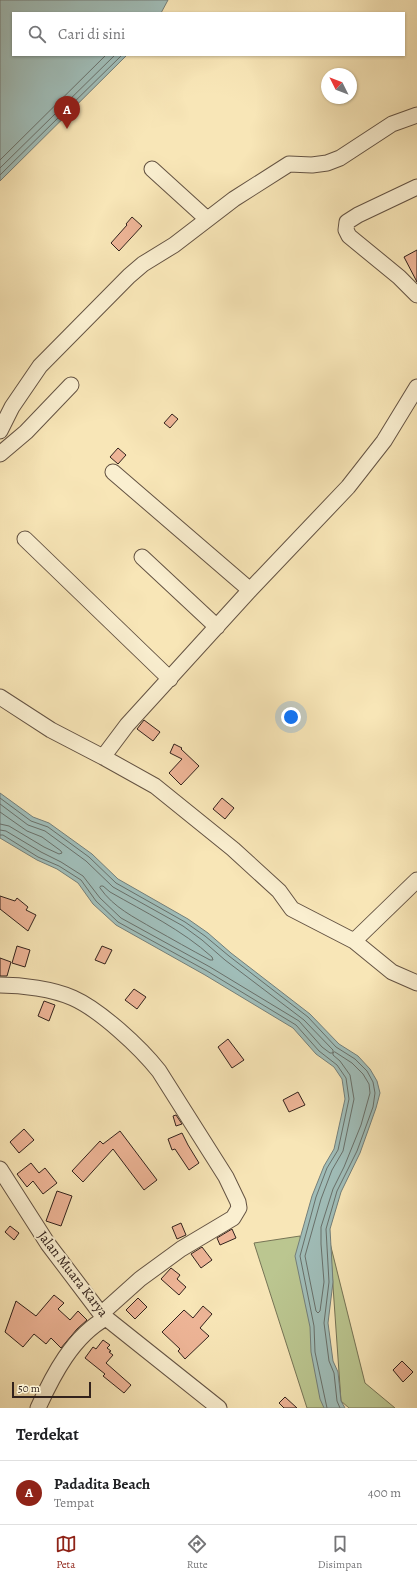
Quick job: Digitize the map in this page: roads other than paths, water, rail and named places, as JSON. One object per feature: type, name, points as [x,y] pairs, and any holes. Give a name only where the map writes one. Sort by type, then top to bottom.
[{"type":"street","points":[[0,431],[12,407],[31,378],[62,343],[143,264],[174,245],[234,199],[289,164],[312,165],[327,163],[340,158],[392,124],[417,115]]},
{"type":"street","points":[[152,169],[208,219]]},
{"type":"street","points":[[417,187],[358,215],[347,222],[346,230],[348,236],[399,278],[417,295]]},
{"type":"street","points":[[0,454],[26,432],[71,386]]},
{"type":"street","points":[[103,757],[127,725],[250,590],[348,487],[384,441],[417,388]]},
{"type":"street","points":[[113,472],[250,590]]},
{"type":"street","points":[[25,539],[170,679]]},
{"type":"street","points":[[142,557],[217,627]]},
{"type":"street","points":[[0,697],[51,730],[156,786],[233,850],[279,891],[292,909],[354,941],[392,972],[417,983]]},
{"type":"street","points":[[354,941],[417,880]]},
{"type":"street","points":[[0,985],[41,989],[72,998],[108,1021],[132,1042],[149,1058],[159,1071],[226,1177],[238,1202],[239,1208],[233,1218],[181,1249],[140,1279],[92,1327],[67,1355],[48,1387],[38,1408]]},
{"type":"street","name":"Jalan Muara Karya","points":[[0,1169],[48,1244],[104,1316],[219,1408]]},
{"type":"water","points":[[0,0],[168,0],[162,12],[12,12],[12,56],[126,56],[0,181]]},
{"type":"water","points":[[0,793],[33,817],[49,823],[92,854],[118,879],[188,919],[208,933],[231,953],[310,1014],[339,1044],[358,1056],[370,1069],[377,1081],[380,1093],[376,1108],[360,1153],[341,1192],[330,1229],[333,1282],[328,1323],[333,1361],[338,1372],[341,1401],[345,1408],[324,1408],[320,1399],[311,1352],[310,1327],[295,1256],[312,1196],[324,1166],[334,1149],[345,1099],[342,1079],[334,1067],[316,1054],[293,1028],[205,975],[116,925],[93,904],[78,883],[57,869],[37,860],[0,838]]},
{"type":"place","name":"Padadita Beach","points":[[67,129]]}]
